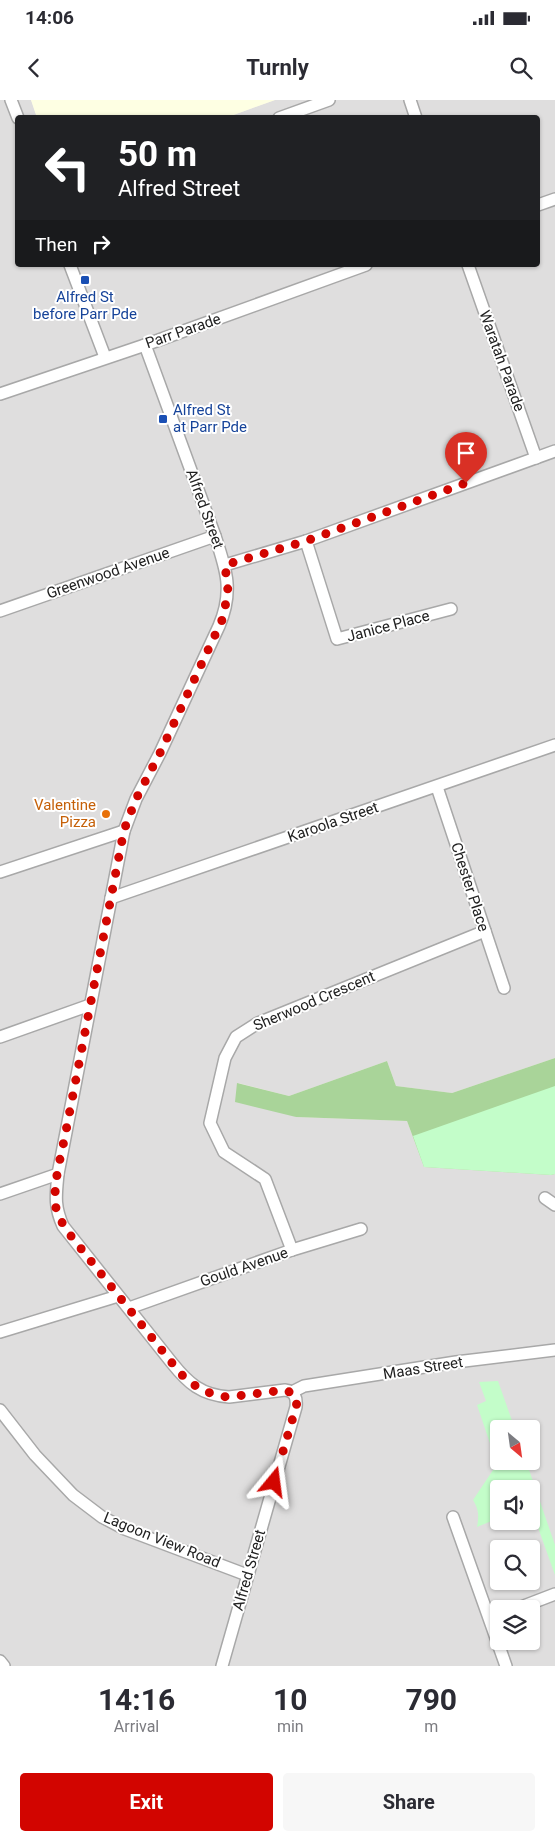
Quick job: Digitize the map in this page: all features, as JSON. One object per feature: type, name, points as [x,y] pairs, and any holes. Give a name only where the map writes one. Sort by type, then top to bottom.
[{"type":"street","points":[[11,100],[17,115]]},
{"type":"street","points":[[287,115],[328,100]]},
{"type":"street","points":[[410,100],[415,115]]},
{"type":"street","points":[[540,204],[555,199]]},
{"type":"street","points":[[71,267],[105,358]]},
{"type":"street","name":"Parr Parade","points":[[0,394],[360,267]]},
{"type":"street","name":"Waratah Parade","points":[[469,267],[536,458]]},
{"type":"street","name":"Alfred Street","points":[[145,344],[225,565],[228,591],[223,618],[160,753],[136,799],[124,830],[58,1174],[55,1201],[59,1217],[67,1231],[190,1384],[212,1394],[228,1397],[285,1390],[292,1392],[296,1397],[296,1407],[222,1666]]},
{"type":"street","points":[[225,565],[306,541],[553,451],[555,464]]},
{"type":"street","name":"Greenwood Avenue","points":[[0,611],[215,536]]},
{"type":"street","name":"Janice Place","points":[[306,541],[337,640],[451,608]]},
{"type":"street","name":"Karoola Street","points":[[111,898],[555,745]]},
{"type":"street","name":"Chester Place","points":[[437,787],[504,988]]},
{"type":"street","points":[[0,872],[124,830]]},
{"type":"street","name":"Sherwood Crescent","points":[[292,1250],[265,1179],[224,1152],[210,1123],[225,1058],[236,1037],[258,1023],[485,931]]},
{"type":"street","points":[[0,1036],[90,1005]]},
{"type":"street","points":[[0,1194],[58,1174]]},
{"type":"street","points":[[545,1198],[555,1205]]},
{"type":"street","name":"Gould Avenue","points":[[129,1308],[292,1250],[361,1229]]},
{"type":"street","points":[[0,1332],[118,1296]]},
{"type":"street","name":"Maas Street","points":[[292,1392],[304,1386],[351,1378],[456,1362],[555,1350]]},
{"type":"street","name":"Lagoon View Road","points":[[0,1410],[35,1455],[73,1495],[102,1517],[126,1529],[247,1575]]},
{"type":"street","points":[[453,1517],[490,1611]]},
{"type":"street","points":[[539,1600],[555,1594]]},
{"type":"street","points":[[502,1650],[506,1666]]},
{"type":"street","points":[[0,1661],[4,1666]]},
{"type":"shaded area","points":[[0,100],[31,100],[36,115],[15,115],[15,267],[540,267],[540,115],[234,115],[275,100],[555,100],[555,1058],[452,1093],[396,1086],[387,1061],[289,1096],[238,1083],[296,1117],[407,1121],[424,1167],[555,1174],[555,1666],[0,1666]]},
{"type":"shaded area","points":[[31,100],[275,100],[234,115],[36,115]]},
{"type":"green space","points":[[555,1058],[555,1174],[551,1175],[424,1167],[407,1121],[296,1117],[235,1102],[237,1083],[289,1096],[387,1061],[396,1086],[452,1093]]},
{"type":"green space","points":[[555,1086],[555,1174],[424,1167],[413,1136]]},
{"type":"green space","points":[[498,1381],[512,1420],[490,1420],[490,1443],[477,1405],[486,1401],[479,1382]]},
{"type":"green space","points":[[493,1470],[529,1470],[533,1480],[490,1480],[490,1522],[477,1527],[478,1513],[473,1500]]},
{"type":"green space","points":[[540,1502],[555,1545],[555,1575],[539,1530]]},
{"type":"place","name":"Alfred St before Parr Pde","points":[[85,280]]},
{"type":"place","name":"Alfred St at Parr Pde","points":[[163,419]]},
{"type":"place","name":"Valentine Pizza","points":[[106,814]]},
{"type":"route","points":[[274,1482],[296,1407],[296,1397],[292,1392],[285,1390],[228,1397],[220,1396],[205,1392],[190,1384],[180,1373],[71,1236],[59,1217],[55,1201],[65,1136],[124,830],[136,799],[160,753],[223,618],[228,591],[225,565],[306,541],[466,483]]}]
